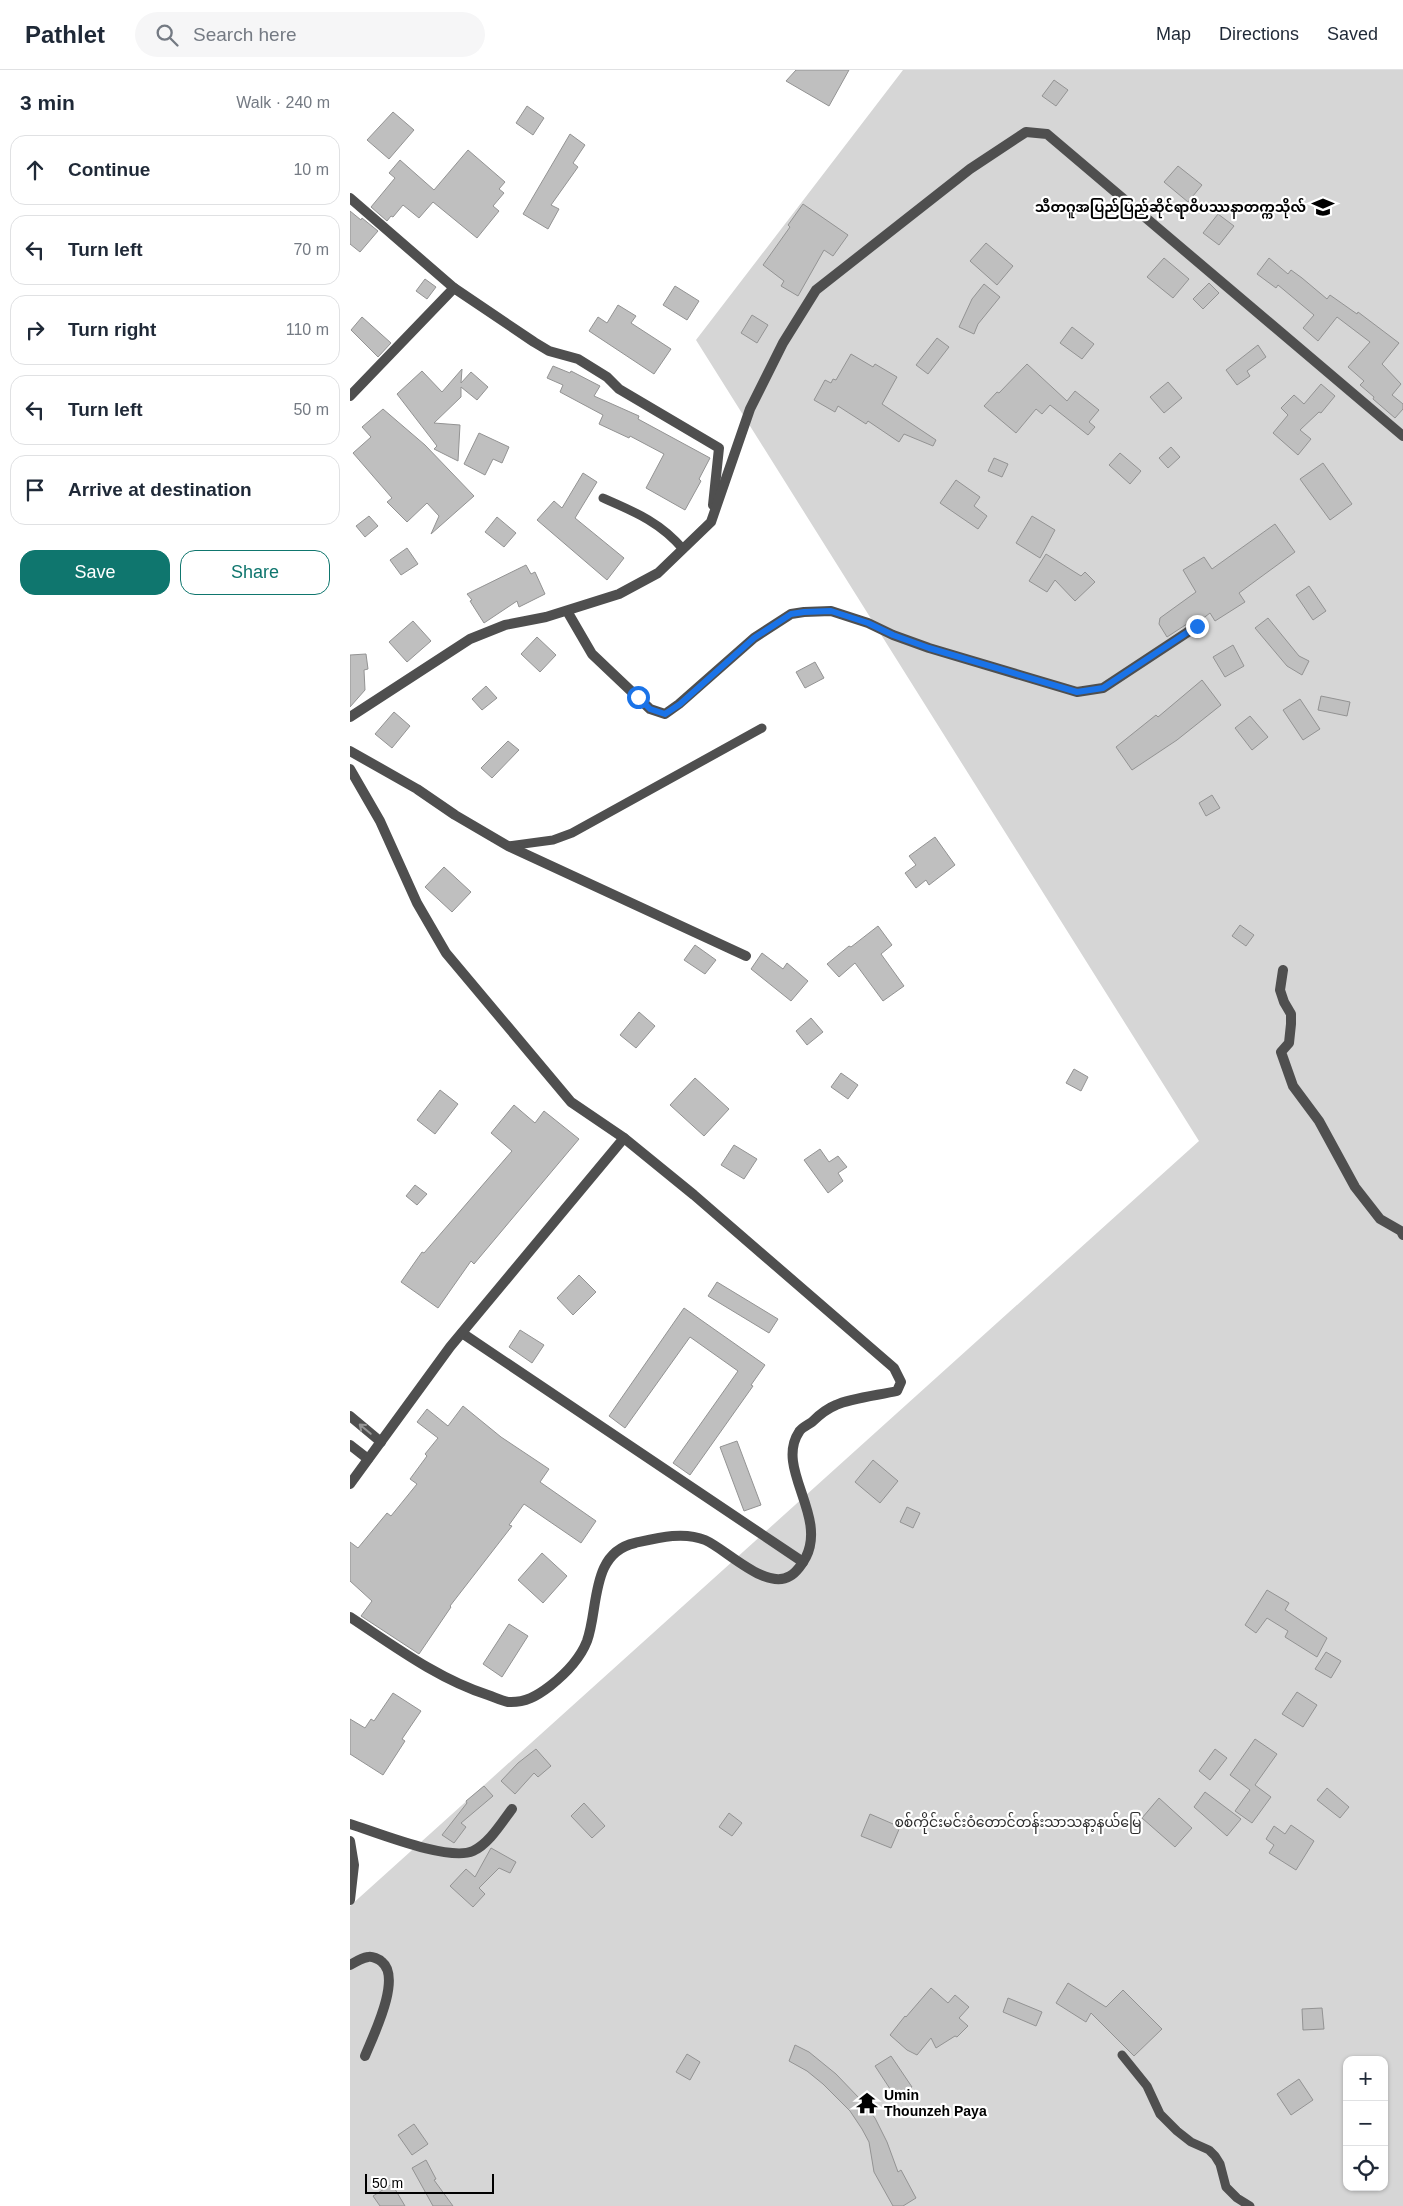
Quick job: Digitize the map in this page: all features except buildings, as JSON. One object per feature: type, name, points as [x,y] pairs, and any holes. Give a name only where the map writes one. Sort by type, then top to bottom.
[{"type":"street","points":[[350,717],[470,639],[505,625],[546,617],[619,594],[658,573],[711,522],[750,408],[783,343],[816,290],[970,169],[1026,132],[1047,134],[1403,436]]},
{"type":"street","points":[[350,198],[454,288],[534,342],[549,351],[578,359],[607,377],[619,388],[719,448],[711,522]]},
{"type":"street","points":[[350,396],[454,288]]},
{"type":"street","points":[[567,611],[592,654],[650,709],[665,714],[680,704],[754,638],[791,614],[831,611],[868,623],[893,635],[929,648],[1077,692],[1103,688],[1197,626]]},
{"type":"street","points":[[350,751],[417,789],[454,815],[508,846],[746,956]]},
{"type":"street","points":[[350,769],[380,821],[416,903],[446,953],[571,1102],[624,1138],[694,1195],[894,1368],[901,1382],[897,1391],[838,1404],[824,1411],[799,1432],[791,1457],[812,1528],[810,1549],[803,1562],[789,1577],[771,1580],[704,1540],[683,1536],[629,1544],[612,1554],[603,1569],[596,1594],[593,1620],[586,1643],[577,1658],[560,1678],[533,1698],[508,1702],[474,1691],[419,1663],[350,1617]]},
{"type":"street","points":[[1283,970],[1280,990],[1291,1014],[1291,1024],[1289,1043],[1281,1052],[1293,1086],[1319,1121],[1366,1202],[1380,1219],[1401,1231],[1403,1235]]},
{"type":"street","points":[[350,1484],[462,1333],[624,1138]]},
{"type":"street","points":[[462,1333],[803,1562]]},
{"type":"street","points":[[350,1416],[381,1442]]},
{"type":"street","points":[[350,1445],[368,1459]]},
{"type":"street","points":[[350,1824],[437,1851],[454,1854],[473,1852],[484,1844],[512,1809]]},
{"type":"street","points":[[350,1841],[354,1865],[350,1900]]},
{"type":"street","points":[[350,1965],[368,1957],[379,1960],[387,1966],[391,1981],[379,2022],[365,2056]]},
{"type":"lane","points":[[603,498],[669,532],[683,549]]},
{"type":"lane","points":[[508,846],[553,840],[572,833],[762,728]]},
{"type":"lane","points":[[1122,2055],[1147,2086],[1160,2114],[1191,2142],[1209,2150],[1215,2156],[1220,2164],[1226,2187],[1237,2198],[1250,2206]]},
{"type":"green space","name":"စစ်ကိုင်းမင်းဝံတောင်တန်းသာသနာ့နယ်မြေ","points":[[903,70],[1403,70],[1403,2206],[350,2206],[350,1906],[1199,1141],[696,340]]},
{"type":"place","name":"သီတဂူအပြည်ပြည်ဆိုင်ရာဝိပဿနာတက္ကသိုလ်","points":[[1323,207]]},
{"type":"place","name":"Umin Thounzeh Paya","points":[[867,2103]]},
{"type":"route","points":[[638,697],[650,709],[657,713],[665,714],[680,704],[754,638],[774,623],[791,614],[818,610],[831,611],[868,623],[893,635],[929,648],[1077,692],[1103,688],[1197,626]]}]
